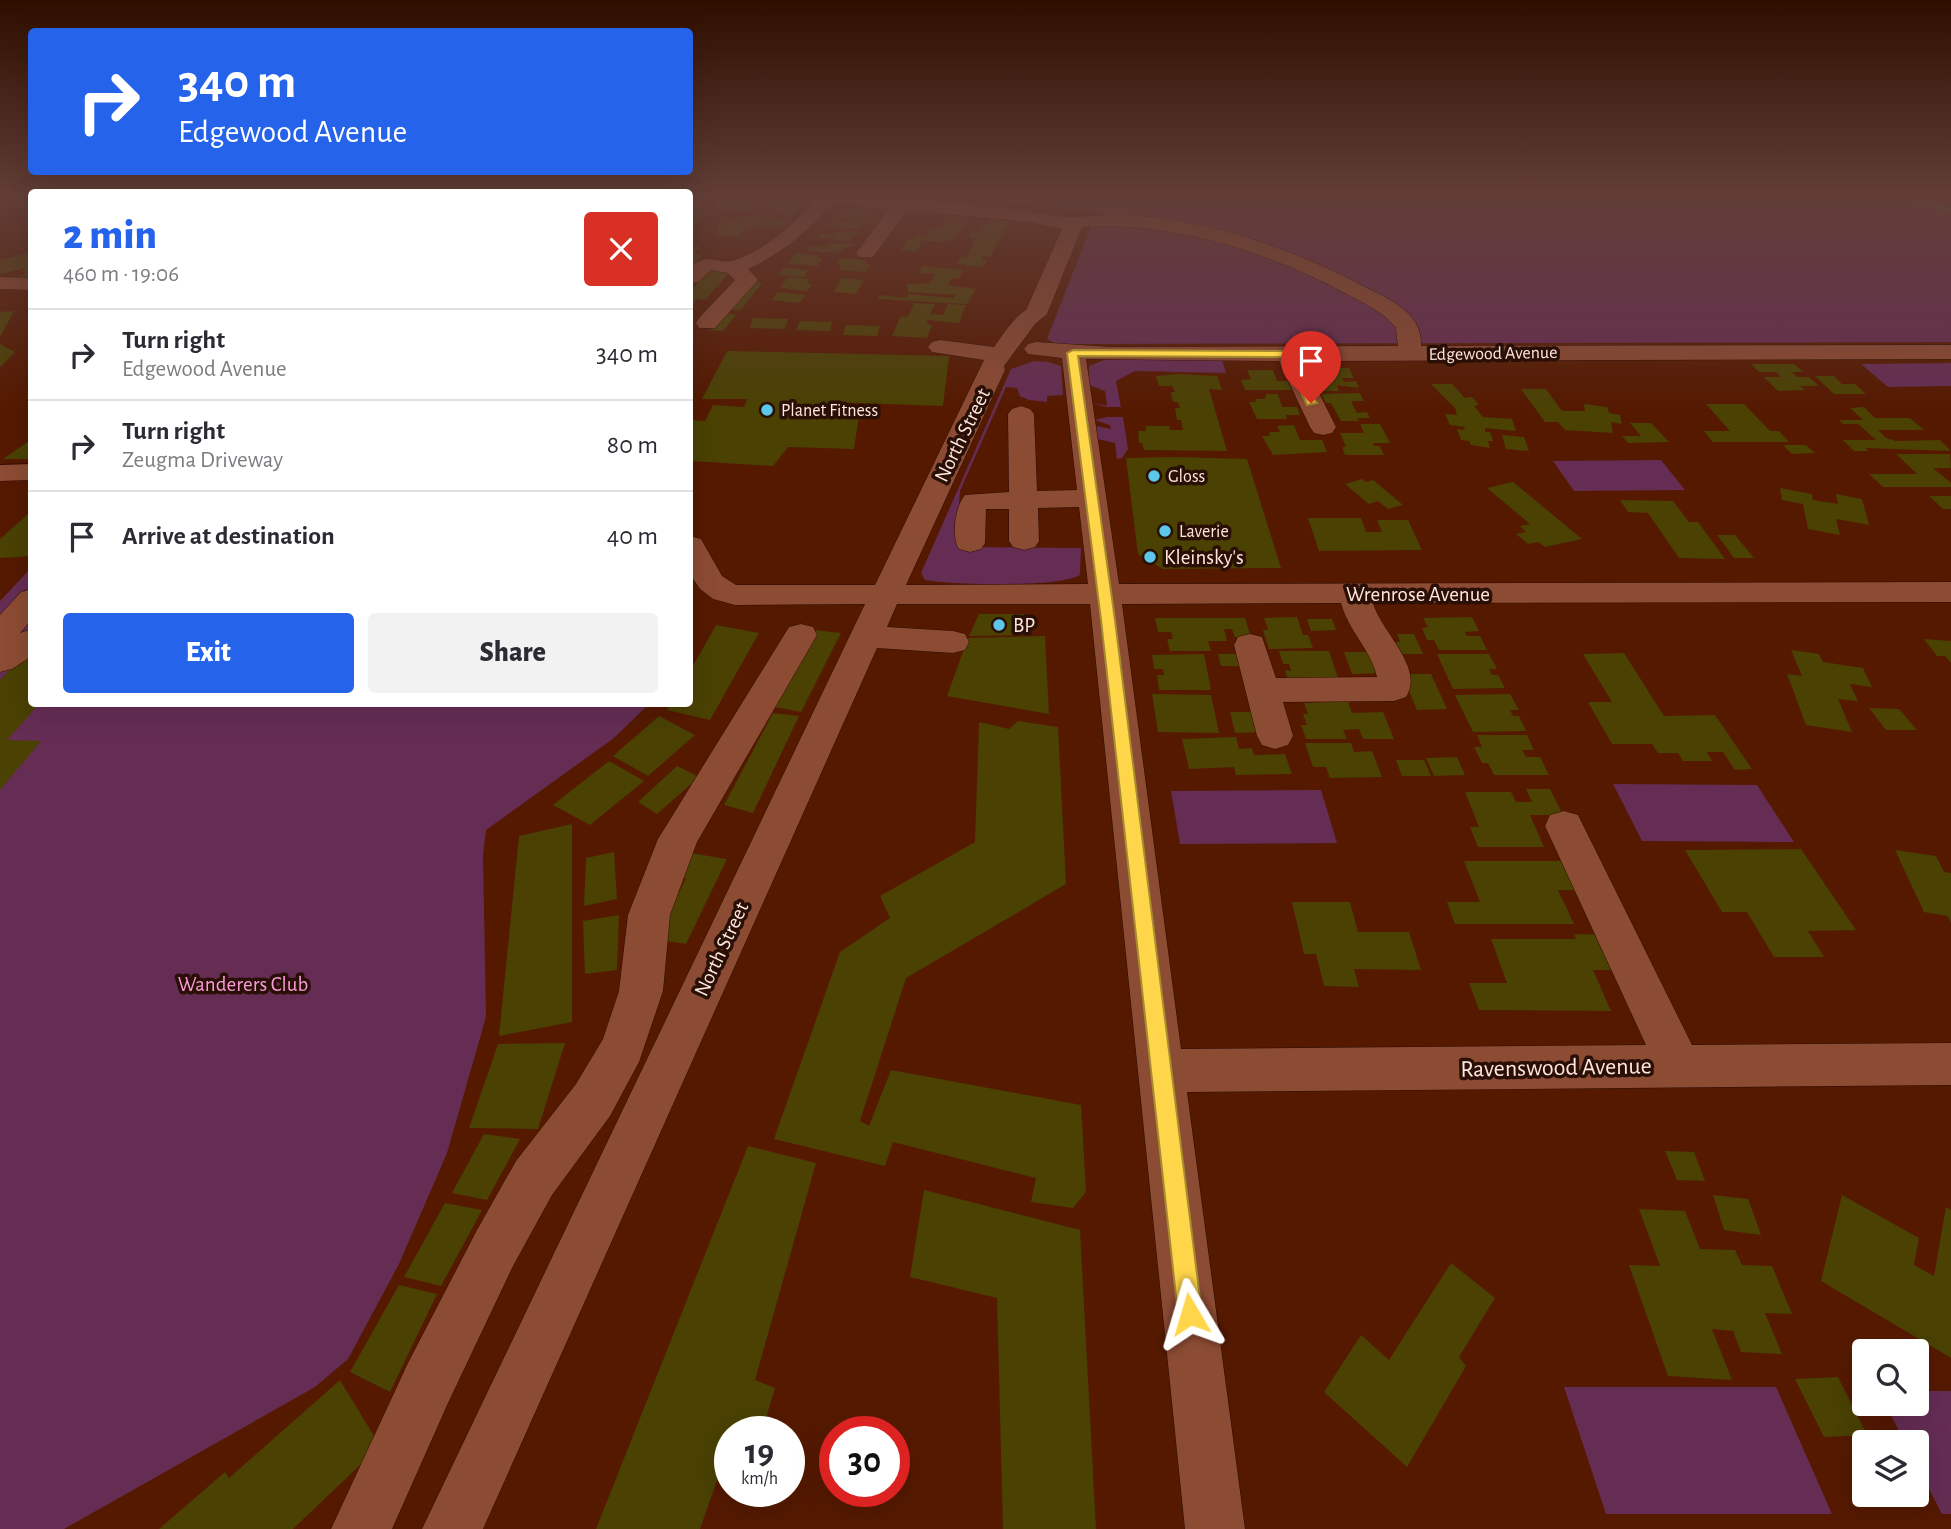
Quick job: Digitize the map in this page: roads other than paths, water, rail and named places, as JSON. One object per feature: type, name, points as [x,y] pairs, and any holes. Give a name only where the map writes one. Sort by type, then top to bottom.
[{"type":"street","points":[[707,323],[747,279],[731,267]]},
{"type":"street","name":"North Street","points":[[452,1529],[885,596],[1040,320],[1036,314],[1055,267]]},
{"type":"street","points":[[1311,267],[1392,311],[1406,325],[1411,338],[1408,354]]},
{"type":"street","points":[[0,283],[28,284]]},
{"type":"street","name":"Edgewood Avenue","points":[[940,347],[1021,352],[1288,354],[1951,352]]},
{"type":"street","points":[[1021,352],[1092,498],[1215,1529]]},
{"type":"street","points":[[1288,354],[1323,427]]},
{"type":"street","points":[[1021,414],[1024,541]]},
{"type":"street","points":[[0,473],[28,472]]},
{"type":"street","points":[[970,543],[973,503],[982,500],[1092,498]]},
{"type":"street","name":"Wrenrose Avenue","points":[[693,551],[710,584],[724,593],[1105,596],[1951,592]]},
{"type":"street","points":[[1262,690],[1394,689],[1394,677],[1387,660],[1362,618],[1354,594]]},
{"type":"street","points":[[0,635],[28,604]]},
{"type":"street","points":[[361,1529],[428,1383],[495,1248],[534,1178],[610,1073],[623,1047],[641,991],[649,915],[678,839],[801,635]]},
{"type":"street","points":[[866,637],[953,642]]},
{"type":"street","points":[[0,661],[28,643]]},
{"type":"street","points":[[1564,826],[1679,1066]]},
{"type":"street","name":"Ravenswood Avenue","points":[[1162,1071],[1951,1064]]},
{"type":"lane","points":[[1250,645],[1275,736]]},
{"type":"place","name":"Planet Fitness","points":[[767,410]]},
{"type":"place","name":"Gloss","points":[[1154,476]]},
{"type":"place","name":"Laverie","points":[[1165,531]]},
{"type":"place","name":"Kleinsky's","points":[[1150,557]]},
{"type":"place","name":"BP","points":[[999,625]]},
{"type":"park label","name":"Wanderers Club","points":[[243,984]]}]
